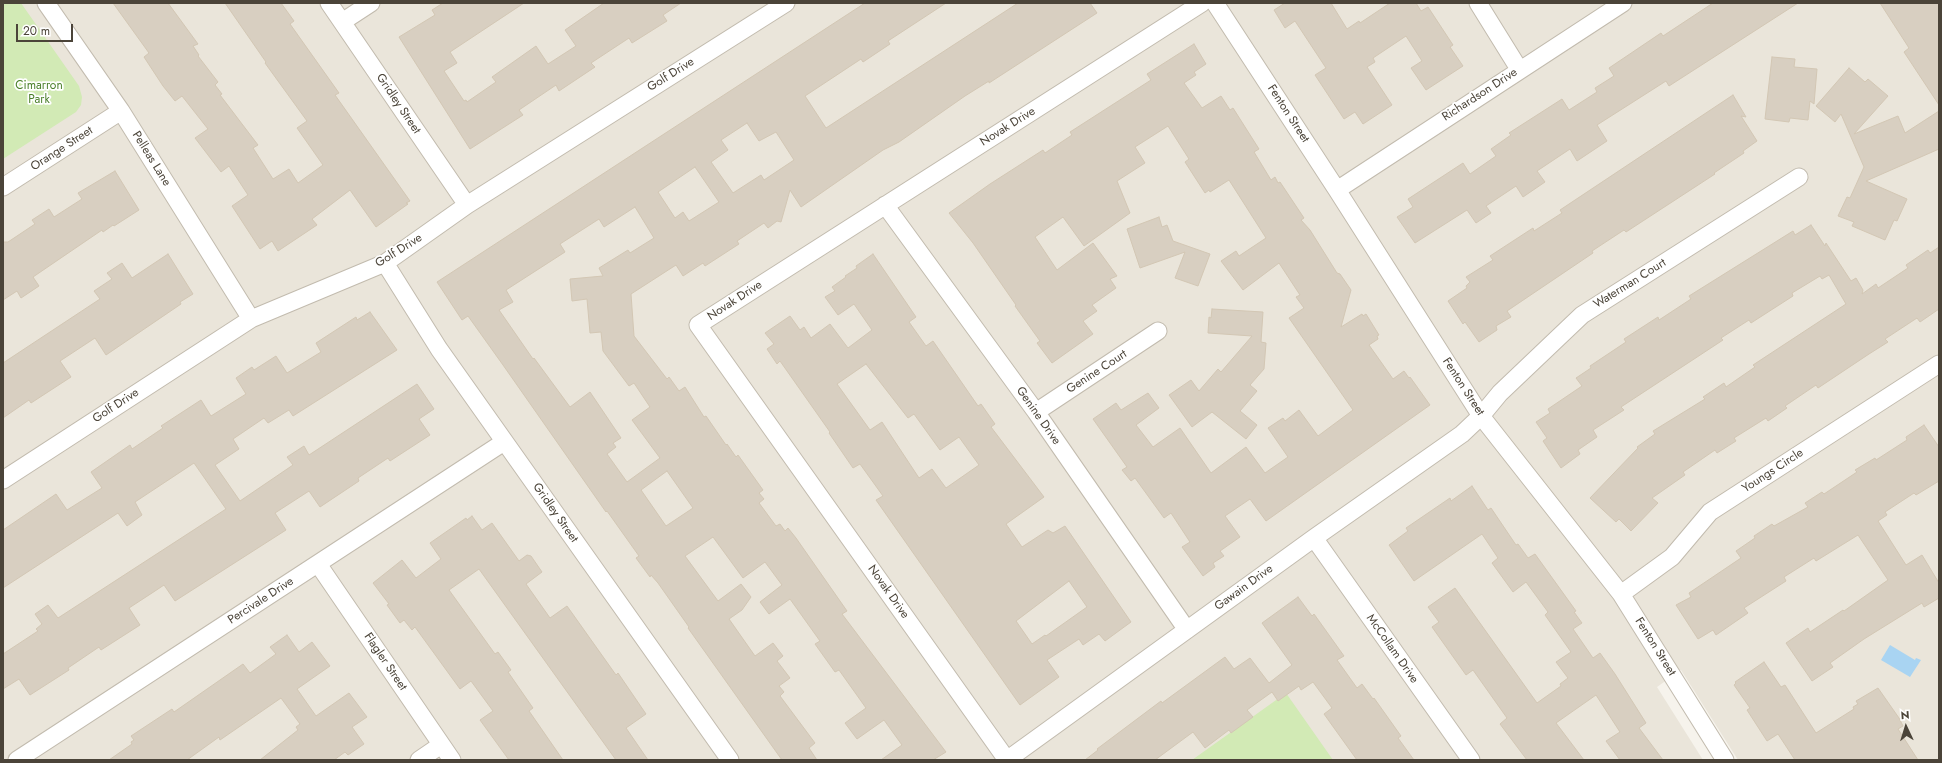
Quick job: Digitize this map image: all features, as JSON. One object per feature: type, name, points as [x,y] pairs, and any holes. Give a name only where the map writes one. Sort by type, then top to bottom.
[{"type":"street","name":"Pelleas Lane","points":[[46,3],[121,111],[251,319]]},
{"type":"street","name":"Gridley Street","points":[[329,3],[467,206]]},
{"type":"street","points":[[342,22],[371,3]]},
{"type":"street","name":"Golf Drive","points":[[3,480],[251,319],[385,263],[467,206],[786,3]]},
{"type":"street","name":"Novak Drive","points":[[1007,760],[698,325],[1202,3]]},
{"type":"street","name":"Fenton Street","points":[[1215,3],[1337,190],[1481,416],[1622,594],[1725,760]]},
{"type":"street","points":[[1478,3],[1519,69]]},
{"type":"street","name":"Richardson Drive","points":[[1337,190],[1519,69],[1623,3]]},
{"type":"street","name":"Orange Street","points":[[3,187],[121,111]]},
{"type":"street","name":"Waterman Court","points":[[1481,416],[1500,393],[1582,315],[1799,177]]},
{"type":"street","name":"Genine Drive","points":[[885,205],[1036,412],[1187,630]]},
{"type":"street","name":"Gridley Street","points":[[385,263],[439,349],[730,760]]},
{"type":"street","name":"Genine Court","points":[[1036,412],[1158,331]]},
{"type":"street","name":"Youngs Circle","points":[[1622,594],[1672,557],[1710,512],[1939,364]]},
{"type":"street","name":"Gawain Drive","points":[[1007,760],[1314,538],[1462,434],[1481,416]]},
{"type":"street","name":"Percivale Drive","points":[[17,760],[504,442]]},
{"type":"street","name":"McCollam Drive","points":[[1314,538],[1471,760]]},
{"type":"street","name":"Flagler Street","points":[[318,564],[452,760]]},
{"type":"street","points":[[419,760],[441,744]]},
{"type":"shaded area","points":[[3,3],[1939,3],[1939,760],[1738,760],[1681,670],[1657,687],[1703,760],[3,760]]},
{"type":"green space","name":"Cimarron Park","points":[[3,3],[21,3],[79,86],[82,97],[81,105],[76,112],[3,159]]},
{"type":"green space","points":[[1286,693],[1333,760],[1192,760]]},
{"type":"water","points":[[1890,645],[1915,660],[1916,658],[1921,660],[1910,677],[1881,660]]},
{"type":"building","points":[[113,3],[168,3],[198,44],[193,46],[199,55],[198,56],[218,82],[215,85],[222,94],[220,95],[258,145],[253,148],[273,179],[289,169],[298,183],[323,165],[297,128],[307,121],[265,63],[266,62],[225,3],[281,3],[294,21],[290,24],[339,93],[335,95],[410,201],[406,203],[408,204],[376,227],[350,190],[312,219],[317,225],[278,251],[272,241],[260,249],[232,206],[248,195],[229,166],[221,172],[195,138],[208,129],[182,96],[175,101],[163,86],[144,57],[149,53]]},
{"type":"building","points":[[443,3],[524,3],[450,52],[457,63],[444,71],[464,101],[466,100],[467,102],[496,82],[492,77],[536,46],[548,64],[576,46],[565,30],[604,3],[681,3],[663,15],[667,21],[632,43],[629,38],[591,63],[595,67],[559,91],[556,85],[519,110],[523,115],[470,149],[399,37],[435,15],[432,10]]},
{"type":"building","points":[[865,3],[946,3],[888,41],[890,44],[863,62],[861,59],[805,96],[826,128],[1018,3],[1090,3],[1097,13],[989,83],[989,81],[965,96],[899,142],[883,150],[801,207],[790,190],[781,222],[777,221],[768,228],[764,223],[737,241],[739,244],[705,266],[703,263],[683,276],[676,265],[631,294],[634,336],[667,379],[669,377],[679,391],[685,387],[704,417],[706,416],[736,457],[738,455],[763,490],[759,493],[764,499],[759,503],[776,526],[780,524],[785,531],[788,528],[796,538],[847,611],[842,614],[946,752],[933,760],[881,760],[902,745],[884,720],[857,739],[845,723],[866,708],[839,670],[835,672],[815,644],[820,641],[790,599],[769,614],[760,602],[782,585],[765,562],[743,578],[713,537],[685,556],[718,601],[741,584],[751,597],[742,610],[729,619],[755,656],[773,643],[783,656],[777,661],[790,678],[779,686],[784,692],[780,696],[815,743],[809,748],[817,760],[782,760],[688,628],[689,627],[658,583],[651,575],[650,577],[636,558],[639,556],[607,511],[606,512],[468,316],[462,320],[437,282]],"holes":[[[747,123],[759,141],[776,132],[794,160],[764,180],[761,175],[733,193],[711,162],[728,150],[721,140]],[[695,167],[719,202],[689,221],[683,212],[675,218],[658,192]],[[635,207],[654,238],[630,253],[628,250],[599,268],[603,276],[570,279],[572,301],[587,299],[590,333],[601,332],[603,351],[629,386],[634,383],[650,407],[632,420],[660,458],[627,482],[607,454],[616,447],[613,443],[621,438],[590,392],[570,407],[534,358],[533,359],[499,310],[513,302],[506,290],[565,252],[560,244],[599,219],[604,227]],[[667,471],[693,508],[666,526],[641,490]]]},
{"type":"building","points":[[1285,3],[1331,3],[1347,29],[1359,21],[1360,23],[1390,3],[1416,3],[1421,11],[1428,7],[1453,45],[1450,47],[1463,66],[1426,90],[1411,68],[1422,61],[1406,36],[1373,58],[1375,62],[1367,67],[1392,105],[1363,124],[1355,112],[1344,119],[1315,75],[1326,68],[1295,21],[1285,28],[1274,10]]},
{"type":"building","points":[[1713,3],[1798,3],[1669,86],[1666,81],[1597,125],[1607,141],[1577,161],[1570,149],[1537,171],[1545,182],[1523,197],[1516,186],[1486,206],[1491,213],[1476,223],[1467,210],[1415,243],[1397,217],[1413,207],[1408,199],[1463,163],[1470,174],[1496,156],[1491,149],[1511,135],[1509,133],[1562,99],[1569,110],[1597,92],[1595,88],[1614,76],[1609,68],[1661,33],[1663,36]]},
{"type":"building","points":[[1880,3],[1939,3],[1939,105],[1904,52],[1909,48]]},
{"type":"building","points":[[1194,44],[1206,64],[1194,72],[1196,75],[1184,83],[1202,108],[1221,96],[1230,110],[1233,108],[1259,149],[1254,152],[1271,180],[1275,177],[1278,183],[1280,182],[1304,218],[1301,220],[1310,230],[1337,273],[1340,274],[1351,290],[1341,327],[1362,314],[1363,316],[1366,314],[1379,335],[1377,336],[1378,339],[1369,345],[1393,379],[1404,371],[1430,405],[1266,521],[1250,499],[1225,516],[1240,537],[1220,551],[1224,556],[1213,563],[1215,567],[1203,576],[1182,547],[1190,542],[1171,513],[1164,518],[1135,478],[1131,481],[1122,470],[1127,467],[1093,419],[1116,403],[1121,410],[1148,393],[1159,408],[1136,425],[1153,447],[1180,428],[1211,473],[1246,447],[1265,473],[1288,457],[1268,428],[1283,418],[1285,421],[1299,410],[1318,436],[1353,410],[1289,318],[1304,308],[1296,297],[1300,295],[1279,263],[1243,290],[1221,261],[1236,251],[1239,256],[1266,238],[1229,180],[1210,192],[1209,190],[1205,193],[1185,162],[1189,159],[1168,126],[1135,147],[1145,163],[1117,181],[1130,213],[1084,246],[1063,217],[1035,237],[1057,270],[1093,243],[1117,276],[1110,279],[1116,288],[1092,305],[1097,311],[1083,321],[1093,334],[1052,363],[1037,343],[1040,341],[1015,306],[1016,305],[973,243],[949,213],[990,184],[1043,150],[1045,153],[1072,135],[1070,132],[1151,80],[1147,74]]},
{"type":"building","points":[[1772,57],[1795,59],[1794,67],[1817,69],[1814,104],[1810,101],[1808,120],[1790,118],[1789,122],[1765,119]]},
{"type":"building","points":[[1849,68],[1865,82],[1868,79],[1888,96],[1854,134],[1898,116],[1905,133],[1939,111],[1939,149],[1866,181],[1907,199],[1897,221],[1894,220],[1885,240],[1852,226],[1854,222],[1838,216],[1847,197],[1850,198],[1864,167],[1841,114],[1835,122],[1816,106]]},
{"type":"building","points":[[1733,95],[1746,117],[1741,116],[1757,141],[1743,151],[1744,153],[1714,173],[1715,174],[1626,232],[1624,230],[1592,251],[1593,253],[1507,311],[1511,317],[1496,326],[1497,330],[1479,342],[1465,322],[1463,324],[1448,301],[1467,288],[1466,286],[1470,282],[1466,277],[1493,260],[1490,256],[1533,228],[1534,231],[1562,213],[1560,210]]},
{"type":"building","points":[[115,171],[139,210],[103,232],[102,230],[33,277],[39,286],[21,298],[17,291],[3,300],[3,242],[8,242],[35,224],[32,220],[49,209],[54,217],[82,199],[78,193]]},
{"type":"building","points":[[1159,217],[1162,227],[1167,225],[1173,241],[1210,254],[1198,286],[1175,278],[1185,252],[1140,268],[1127,229]]},
{"type":"building","points":[[1811,225],[1825,246],[1826,243],[1851,281],[1856,278],[1863,290],[1862,294],[1876,284],[1878,288],[1908,268],[1906,265],[1928,250],[1930,253],[1939,247],[1939,309],[1920,322],[1917,318],[1885,339],[1888,342],[1818,388],[1816,385],[1785,406],[1787,408],[1768,421],[1766,418],[1734,438],[1736,441],[1717,453],[1715,450],[1683,472],[1685,475],[1652,498],[1658,503],[1631,531],[1619,519],[1616,522],[1590,498],[1638,448],[1637,447],[1655,434],[1653,431],[1705,399],[1703,397],[1724,383],[1726,387],[1755,367],[1753,365],[1846,304],[1829,275],[1822,279],[1820,276],[1792,293],[1793,296],[1751,323],[1749,320],[1721,338],[1723,340],[1621,407],[1624,410],[1593,430],[1597,437],[1578,450],[1580,454],[1561,468],[1543,441],[1547,438],[1536,422],[1550,413],[1548,409],[1582,386],[1576,378],[1591,368],[1590,366],[1626,342],[1624,339],[1658,317],[1659,320],[1691,299],[1689,296],[1793,231],[1795,235]]},
{"type":"building","points":[[168,254],[193,294],[180,302],[181,304],[106,355],[95,338],[60,361],[71,377],[31,403],[29,400],[3,418],[3,363],[100,299],[94,291],[112,279],[107,273],[122,263],[132,278]]},
{"type":"building","points":[[873,254],[916,317],[909,322],[926,346],[933,341],[978,406],[981,404],[995,424],[991,427],[1044,497],[1006,524],[1022,547],[1048,530],[1053,533],[1065,526],[1131,622],[1105,641],[1099,634],[1083,645],[1079,639],[1047,660],[1059,677],[1020,705],[876,500],[883,496],[860,464],[853,468],[829,433],[830,432],[780,361],[777,364],[767,349],[774,344],[765,333],[790,316],[800,330],[804,327],[811,338],[830,324],[848,348],[872,330],[854,304],[838,315],[825,297],[835,291],[832,287],[857,268],[856,266]],"holes":[[[866,364],[908,418],[914,414],[940,450],[959,437],[979,465],[946,488],[932,469],[919,478],[882,422],[870,430],[837,384]],[[1069,581],[1087,607],[1032,644],[1016,621]]]},
{"type":"building","points":[[1212,309],[1263,312],[1261,342],[1266,343],[1264,369],[1250,385],[1257,391],[1240,411],[1257,425],[1246,439],[1212,412],[1192,427],[1169,395],[1191,380],[1199,391],[1218,369],[1221,372],[1252,336],[1208,333],[1209,317],[1211,318]]},
{"type":"building","points":[[370,312],[397,350],[293,416],[289,410],[268,423],[264,418],[233,439],[239,449],[215,465],[240,501],[293,465],[287,457],[304,446],[309,455],[417,384],[434,409],[419,419],[430,435],[390,461],[388,458],[358,478],[359,481],[320,507],[309,491],[275,513],[286,530],[175,601],[164,585],[129,608],[140,625],[101,650],[99,647],[68,668],[69,670],[30,695],[19,679],[3,689],[3,654],[38,631],[36,629],[42,624],[35,614],[48,605],[58,618],[226,509],[194,463],[135,502],[142,515],[127,526],[118,513],[3,588],[3,530],[56,494],[67,510],[102,488],[91,472],[130,445],[132,449],[163,428],[161,426],[201,400],[211,416],[246,394],[236,378],[252,367],[254,370],[276,356],[287,373],[321,352],[316,343],[356,317],[357,320]]},
{"type":"building","points":[[1924,425],[1939,447],[1939,481],[1916,495],[1914,493],[1885,512],[1887,515],[1878,521],[1906,565],[1922,555],[1939,583],[1939,598],[1924,607],[1922,603],[1864,639],[1830,663],[1833,667],[1812,681],[1786,643],[1808,628],[1810,632],[1843,610],[1844,611],[1888,580],[1858,535],[1816,561],[1814,558],[1784,577],[1786,581],[1744,608],[1748,613],[1716,635],[1713,630],[1698,639],[1676,605],[1691,597],[1689,593],[1741,558],[1736,551],[1755,538],[1754,536],[1772,524],[1774,526],[1808,507],[1805,503],[1822,492],[1824,494],[1857,472],[1855,470],[1875,458],[1876,460],[1907,440],[1906,437]]},
{"type":"building","points":[[1472,486],[1488,510],[1491,508],[1516,545],[1518,544],[1528,558],[1535,554],[1576,611],[1574,612],[1582,623],[1573,629],[1593,658],[1600,653],[1615,674],[1646,723],[1639,728],[1663,760],[1620,760],[1606,741],[1620,732],[1596,695],[1556,723],[1584,760],[1527,760],[1500,724],[1507,718],[1473,670],[1466,675],[1432,627],[1439,622],[1428,607],[1455,588],[1537,703],[1561,686],[1560,684],[1568,678],[1556,662],[1571,652],[1545,615],[1548,612],[1526,582],[1513,592],[1492,563],[1498,558],[1482,534],[1414,581],[1389,545],[1408,531],[1406,528],[1450,498],[1451,501]]},
{"type":"building","points":[[472,516],[482,530],[492,523],[519,561],[527,555],[531,556],[542,572],[526,584],[550,618],[567,606],[616,675],[618,673],[646,714],[626,728],[648,760],[616,760],[479,569],[449,590],[495,654],[498,652],[511,670],[508,672],[533,708],[529,711],[563,760],[509,760],[480,720],[493,711],[471,681],[460,689],[415,627],[412,630],[404,620],[400,623],[387,605],[389,604],[373,583],[402,560],[416,578],[441,559],[430,543],[466,518],[467,520]]},
{"type":"building","points":[[1298,597],[1312,616],[1314,614],[1344,656],[1337,660],[1357,688],[1362,684],[1373,699],[1374,698],[1401,736],[1398,738],[1414,760],[1357,760],[1324,714],[1332,708],[1313,682],[1301,690],[1299,686],[1278,701],[1272,692],[1247,710],[1253,717],[1231,733],[1229,730],[1205,748],[1193,732],[1155,760],[1085,760],[1098,750],[1097,749],[1161,701],[1162,703],[1225,657],[1234,669],[1250,658],[1269,683],[1292,665],[1262,623]]},
{"type":"building","points":[[287,635],[299,652],[312,642],[330,666],[297,689],[316,716],[349,693],[367,717],[352,727],[364,744],[348,755],[345,752],[334,760],[260,760],[298,730],[296,727],[300,724],[281,698],[220,740],[219,737],[187,760],[109,760],[132,744],[131,742],[134,740],[131,736],[172,709],[174,712],[243,664],[250,673],[276,654],[270,647]]},
{"type":"building","points":[[1764,662],[1781,687],[1785,685],[1816,733],[1854,709],[1853,707],[1858,704],[1856,701],[1878,688],[1899,718],[1903,726],[1898,729],[1918,760],[1795,760],[1778,734],[1767,741],[1747,710],[1750,708],[1734,685],[1736,683],[1735,682]]}]
